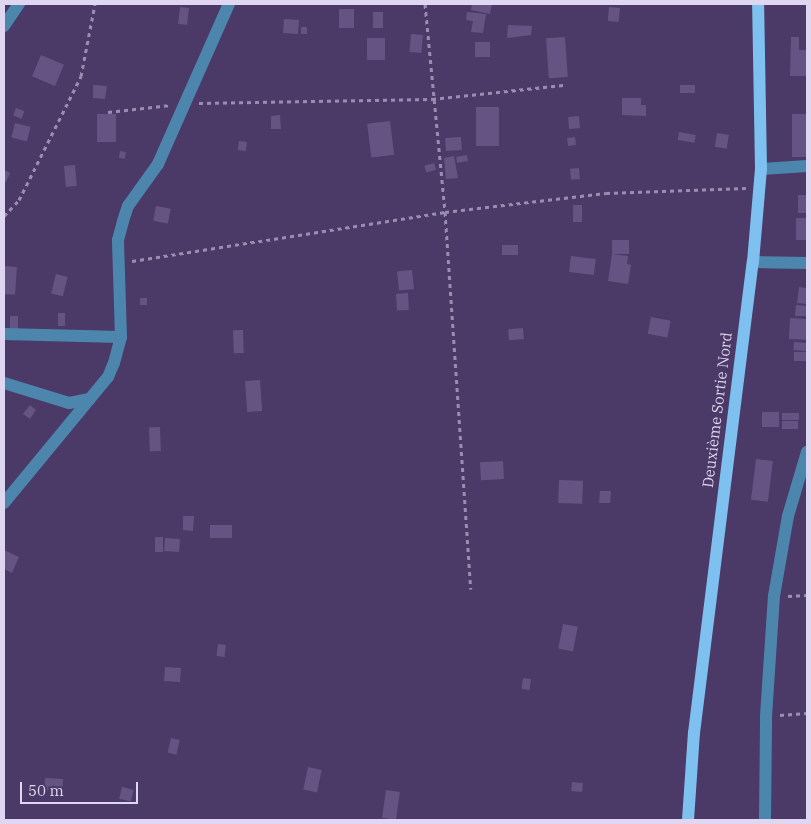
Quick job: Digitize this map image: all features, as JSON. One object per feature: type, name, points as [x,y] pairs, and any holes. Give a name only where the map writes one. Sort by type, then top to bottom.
[{"type":"main road","name":"Deuxième Sortie Nord","points":[[688,820],[694,733],[753,262],[761,169],[758,4]]},
{"type":"street","points":[[4,26],[19,4]]},
{"type":"street","points":[[4,503],[108,377],[119,350],[118,240],[128,206],[158,164],[229,4]]},
{"type":"street","points":[[761,169],[807,166]]},
{"type":"street","points":[[753,262],[807,263]]},
{"type":"street","points":[[4,345],[9,335],[120,337]]},
{"type":"street","points":[[4,383],[69,403],[90,399]]},
{"type":"street","points":[[765,820],[766,716],[774,596],[788,516],[807,452]]},
{"type":"path","points":[[4,216],[19,200],[81,76],[95,4]]},
{"type":"path","points":[[425,4],[432,99],[445,212],[471,589]]},
{"type":"path","points":[[108,112],[185,103],[432,99],[563,85]]},
{"type":"path","points":[[118,264],[445,212],[606,193],[759,188]]},
{"type":"path","points":[[774,596],[807,595]]},
{"type":"path","points":[[766,716],[807,713]]},
{"type":"building","points":[[472,4],[492,4],[490,14],[471,10]]},
{"type":"building","points":[[180,7],[189,8],[187,25],[178,24]]},
{"type":"building","points":[[609,7],[620,8],[619,22],[608,21]]},
{"type":"building","points":[[339,9],[354,9],[354,28],[339,28]]},
{"type":"building","points":[[373,12],[383,12],[383,28],[373,28]]},
{"type":"building","points":[[467,12],[486,14],[483,33],[471,32],[473,21],[466,20]]},
{"type":"building","points":[[284,19],[299,20],[298,34],[283,33]]},
{"type":"building","points":[[508,25],[532,26],[531,35],[507,38]]},
{"type":"building","points":[[301,27],[307,27],[307,34],[301,34]]},
{"type":"building","points":[[411,34],[423,35],[421,53],[409,52]]},
{"type":"building","points":[[565,37],[568,77],[549,78],[546,38]]},
{"type":"building","points":[[791,37],[799,37],[799,50],[807,50],[807,76],[790,76]]},
{"type":"building","points":[[367,38],[385,38],[385,60],[367,60]]},
{"type":"building","points":[[475,42],[490,42],[490,57],[475,57]]},
{"type":"building","points":[[41,55],[64,65],[55,86],[32,76]]},
{"type":"building","points":[[93,85],[107,86],[105,99],[93,98]]},
{"type":"building","points":[[680,85],[695,85],[695,93],[680,93]]},
{"type":"building","points":[[622,98],[641,98],[641,105],[646,105],[646,116],[622,115]]},
{"type":"building","points":[[476,107],[499,107],[499,146],[476,146]]},
{"type":"building","points":[[16,108],[24,111],[22,119],[13,115]]},
{"type":"building","points":[[97,114],[116,114],[116,142],[97,142]]},
{"type":"building","points":[[792,114],[807,114],[807,157],[792,157]]},
{"type":"building","points":[[280,115],[281,129],[271,129],[271,116]]},
{"type":"building","points":[[579,116],[580,128],[569,129],[568,117]]},
{"type":"building","points":[[390,121],[394,155],[371,158],[367,124]]},
{"type":"building","points":[[15,123],[31,127],[27,141],[11,138]]},
{"type":"building","points":[[679,132],[696,135],[694,143],[678,140]]},
{"type":"building","points":[[717,133],[729,135],[727,149],[715,147]]},
{"type":"building","points":[[461,137],[462,150],[446,151],[445,138]]},
{"type":"building","points":[[575,137],[576,145],[568,146],[567,138]]},
{"type":"building","points":[[239,141],[247,142],[246,151],[238,150]]},
{"type":"building","points":[[120,151],[126,152],[125,159],[119,158]]},
{"type":"building","points":[[467,155],[468,161],[457,163],[456,157]]},
{"type":"building","points":[[454,156],[458,178],[446,179],[444,158]]},
{"type":"building","points":[[434,163],[436,170],[426,172],[424,166]]},
{"type":"building","points":[[75,165],[77,186],[66,187],[64,166]]},
{"type":"building","points":[[579,168],[580,179],[571,180],[570,169]]},
{"type":"building","points":[[4,170],[10,173],[6,182],[4,181]]},
{"type":"building","points":[[798,195],[806,195],[806,213],[798,213]]},
{"type":"building","points":[[573,205],[582,205],[582,222],[573,222]]},
{"type":"building","points":[[156,206],[171,209],[168,224],[153,221]]},
{"type":"building","points":[[796,218],[807,218],[807,240],[796,240]]},
{"type":"building","points":[[612,240],[629,240],[629,254],[612,254]]},
{"type":"building","points":[[502,245],[518,245],[518,255],[502,255]]},
{"type":"building","points":[[612,254],[628,256],[627,264],[631,265],[628,284],[608,281]]},
{"type":"building","points":[[571,256],[596,259],[594,275],[569,272]]},
{"type":"building","points":[[4,266],[17,267],[15,295],[4,294]]},
{"type":"building","points":[[412,270],[414,289],[399,290],[397,272]]},
{"type":"building","points":[[56,274],[68,277],[63,296],[51,293]]},
{"type":"building","points":[[799,287],[807,288],[807,304],[797,303]]},
{"type":"building","points":[[408,293],[409,310],[397,311],[396,294]]},
{"type":"building","points":[[140,298],[147,298],[147,305],[140,305]]},
{"type":"building","points":[[796,305],[807,306],[807,316],[795,316]]},
{"type":"building","points":[[58,313],[65,313],[65,326],[58,326]]},
{"type":"building","points":[[10,316],[18,316],[18,329],[10,329]]},
{"type":"building","points":[[651,317],[671,321],[667,338],[648,334]]},
{"type":"building","points":[[790,318],[807,319],[806,340],[789,339]]},
{"type":"building","points":[[523,328],[524,339],[509,340],[508,329]]},
{"type":"building","points":[[233,330],[243,330],[244,353],[234,353]]},
{"type":"building","points":[[794,342],[807,343],[806,351],[793,350]]},
{"type":"building","points":[[794,352],[807,352],[807,361],[794,361]]},
{"type":"building","points":[[260,380],[262,411],[247,412],[245,381]]},
{"type":"building","points":[[30,405],[36,410],[30,419],[23,414]]},
{"type":"building","points":[[762,412],[779,412],[779,427],[762,427]]},
{"type":"building","points":[[782,413],[799,413],[799,420],[782,420]]},
{"type":"building","points":[[782,421],[798,421],[798,429],[782,429]]},
{"type":"building","points":[[149,427],[160,427],[161,451],[150,451]]},
{"type":"building","points":[[756,459],[773,461],[768,502],[751,500]]},
{"type":"building","points":[[503,461],[504,479],[481,480],[480,462]]},
{"type":"building","points":[[559,480],[583,481],[582,504],[558,503]]},
{"type":"building","points":[[600,491],[611,491],[610,503],[599,503]]},
{"type":"building","points":[[183,516],[194,516],[193,531],[183,530]]},
{"type":"building","points":[[210,525],[232,525],[232,538],[210,538]]},
{"type":"building","points":[[155,537],[163,537],[163,552],[155,552]]},
{"type":"building","points":[[165,538],[180,539],[179,552],[164,551]]},
{"type":"building","points":[[4,550],[19,557],[12,573],[4,569]]},
{"type":"building","points":[[563,624],[578,627],[573,651],[558,649]]},
{"type":"building","points":[[218,644],[226,645],[224,657],[217,656]]},
{"type":"building","points":[[165,667],[181,668],[180,682],[164,681]]},
{"type":"building","points":[[523,678],[531,679],[530,690],[522,689]]},
{"type":"building","points":[[171,738],[180,740],[176,755],[168,753]]},
{"type":"building","points":[[308,767],[322,770],[317,792],[303,789]]},
{"type":"building","points":[[45,778],[63,779],[62,791],[44,790]]},
{"type":"building","points":[[572,782],[583,783],[582,792],[571,791]]},
{"type":"building","points":[[122,787],[134,790],[131,802],[119,799]]},
{"type":"building","points":[[386,790],[400,792],[396,820],[382,818]]}]
